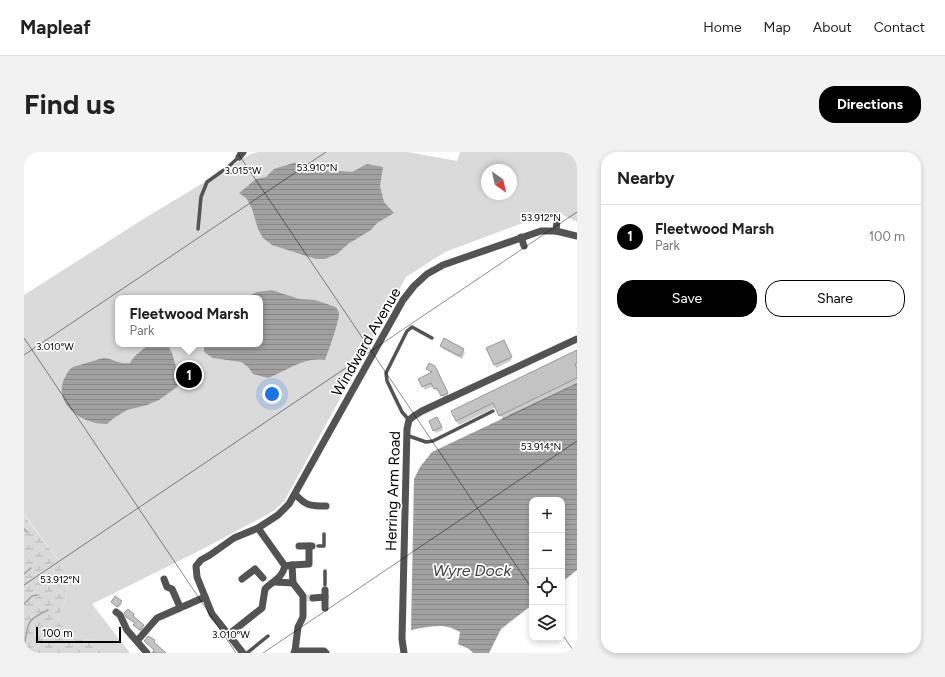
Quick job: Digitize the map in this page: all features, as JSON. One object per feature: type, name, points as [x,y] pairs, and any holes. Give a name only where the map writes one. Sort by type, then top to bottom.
[{"type":"street","points":[[556,231],[557,221]]},
{"type":"street","name":"Windward Avenue","points":[[243,653],[212,614],[198,576],[196,566],[201,560],[234,538],[258,528],[278,515],[289,504],[403,300],[414,286],[427,274],[443,265],[521,237],[541,231],[556,231],[577,236]]},
{"type":"street","points":[[521,237],[524,246]]},
{"type":"street","name":"Herring Arm Road","points":[[404,653],[402,638],[407,425],[414,416],[577,339]]},
{"type":"street","points":[[295,494],[308,505],[326,506]]},
{"type":"street","points":[[258,528],[289,565],[293,583],[308,598]]},
{"type":"street","points":[[228,635],[262,608],[264,592],[268,582],[282,574],[289,565],[309,564],[313,546],[299,546]]},
{"type":"street","points":[[242,579],[256,569],[268,582],[293,583]]},
{"type":"street","points":[[164,579],[168,587],[172,589],[180,607]]},
{"type":"street","points":[[308,598],[325,591],[325,608]]},
{"type":"street","points":[[137,641],[157,618],[205,597]]},
{"type":"street","points":[[308,598],[303,617],[298,627],[294,652],[324,651],[326,653]]},
{"type":"street","points":[[116,612],[120,616],[127,630],[147,653]]},
{"type":"lane","points":[[198,229],[201,197],[207,182],[228,167],[241,155]]},
{"type":"lane","points":[[410,420],[402,412],[387,381],[386,373],[407,331],[412,327],[432,338]]},
{"type":"lane","points":[[406,435],[426,442],[493,412]]},
{"type":"lane","points":[[313,546],[324,546],[324,534]]},
{"type":"lane","points":[[325,571],[325,591]]},
{"type":"lane","points":[[247,653],[268,636]]},
{"type":"green space","points":[[258,152],[408,152],[457,161],[460,152],[577,152],[577,222],[561,214],[525,222],[445,252],[406,277],[285,500],[280,505],[265,516],[92,604],[130,653],[102,653],[94,639],[78,640],[58,621],[66,597],[68,573],[24,514],[24,295],[145,218],[251,154]]},
{"type":"green space","points":[[24,515],[68,573],[66,597],[58,621],[78,640],[94,639],[102,653],[24,653]]},
{"type":"water","points":[[303,162],[334,173],[340,171],[352,172],[367,164],[383,167],[380,186],[384,202],[394,213],[377,223],[371,230],[348,244],[337,254],[325,259],[316,259],[272,245],[263,238],[258,229],[252,209],[247,199],[239,193],[256,179],[266,177],[274,169],[293,163]]},
{"type":"water","points":[[272,290],[299,299],[315,300],[336,307],[339,313],[338,322],[325,360],[309,361],[295,365],[268,378],[253,374],[248,367],[241,362],[213,358],[204,352],[204,347],[263,347],[263,295],[251,295],[257,292]]},
{"type":"water","points":[[145,347],[169,347],[172,353],[179,377],[177,387],[159,400],[127,410],[107,424],[89,421],[80,417],[67,405],[63,397],[62,388],[64,379],[71,368],[103,358],[123,363],[130,363],[136,355]]},
{"type":"water","name":"Wyre Dock","points":[[577,383],[577,570],[565,580],[565,497],[529,497],[529,607],[501,629],[489,653],[473,653],[469,649],[458,644],[460,632],[448,627],[436,626],[411,630],[414,479],[420,467],[432,452]]},
{"type":"building","points":[[444,338],[464,349],[460,356],[440,346]]},
{"type":"building","points":[[504,340],[512,357],[494,365],[486,348]]},
{"type":"building","points":[[577,350],[577,363],[575,364],[577,369],[577,378],[499,416],[493,403],[456,421],[451,411]]},
{"type":"building","points":[[429,363],[435,366],[448,393],[441,396],[437,388],[434,389],[431,383],[422,387],[418,379],[432,372],[426,369]]},
{"type":"building","points":[[437,417],[442,427],[433,431],[429,421]]},
{"type":"building","points":[[115,596],[122,601],[117,607],[111,602]]},
{"type":"building","points":[[128,609],[134,614],[133,616],[144,625],[140,630],[133,625],[135,623],[126,617],[124,613]]},
{"type":"building","points":[[148,636],[155,640],[154,642],[166,653],[152,653],[154,650],[144,641]]},
{"type":"waterway","points":[[24,529],[27,532]]},
{"type":"waterway","points":[[24,574],[31,568]]},
{"type":"waterway","points":[[24,604],[32,596],[37,595]]},
{"type":"waterway","points":[[24,646],[29,623],[35,617],[48,610]]},
{"type":"waterway","points":[[24,647],[25,653]]},
{"type":"tunnel","points":[[307,598],[313,598]]},
{"type":"place","name":"Fleetwood Marsh","points":[[189,375]]}]
